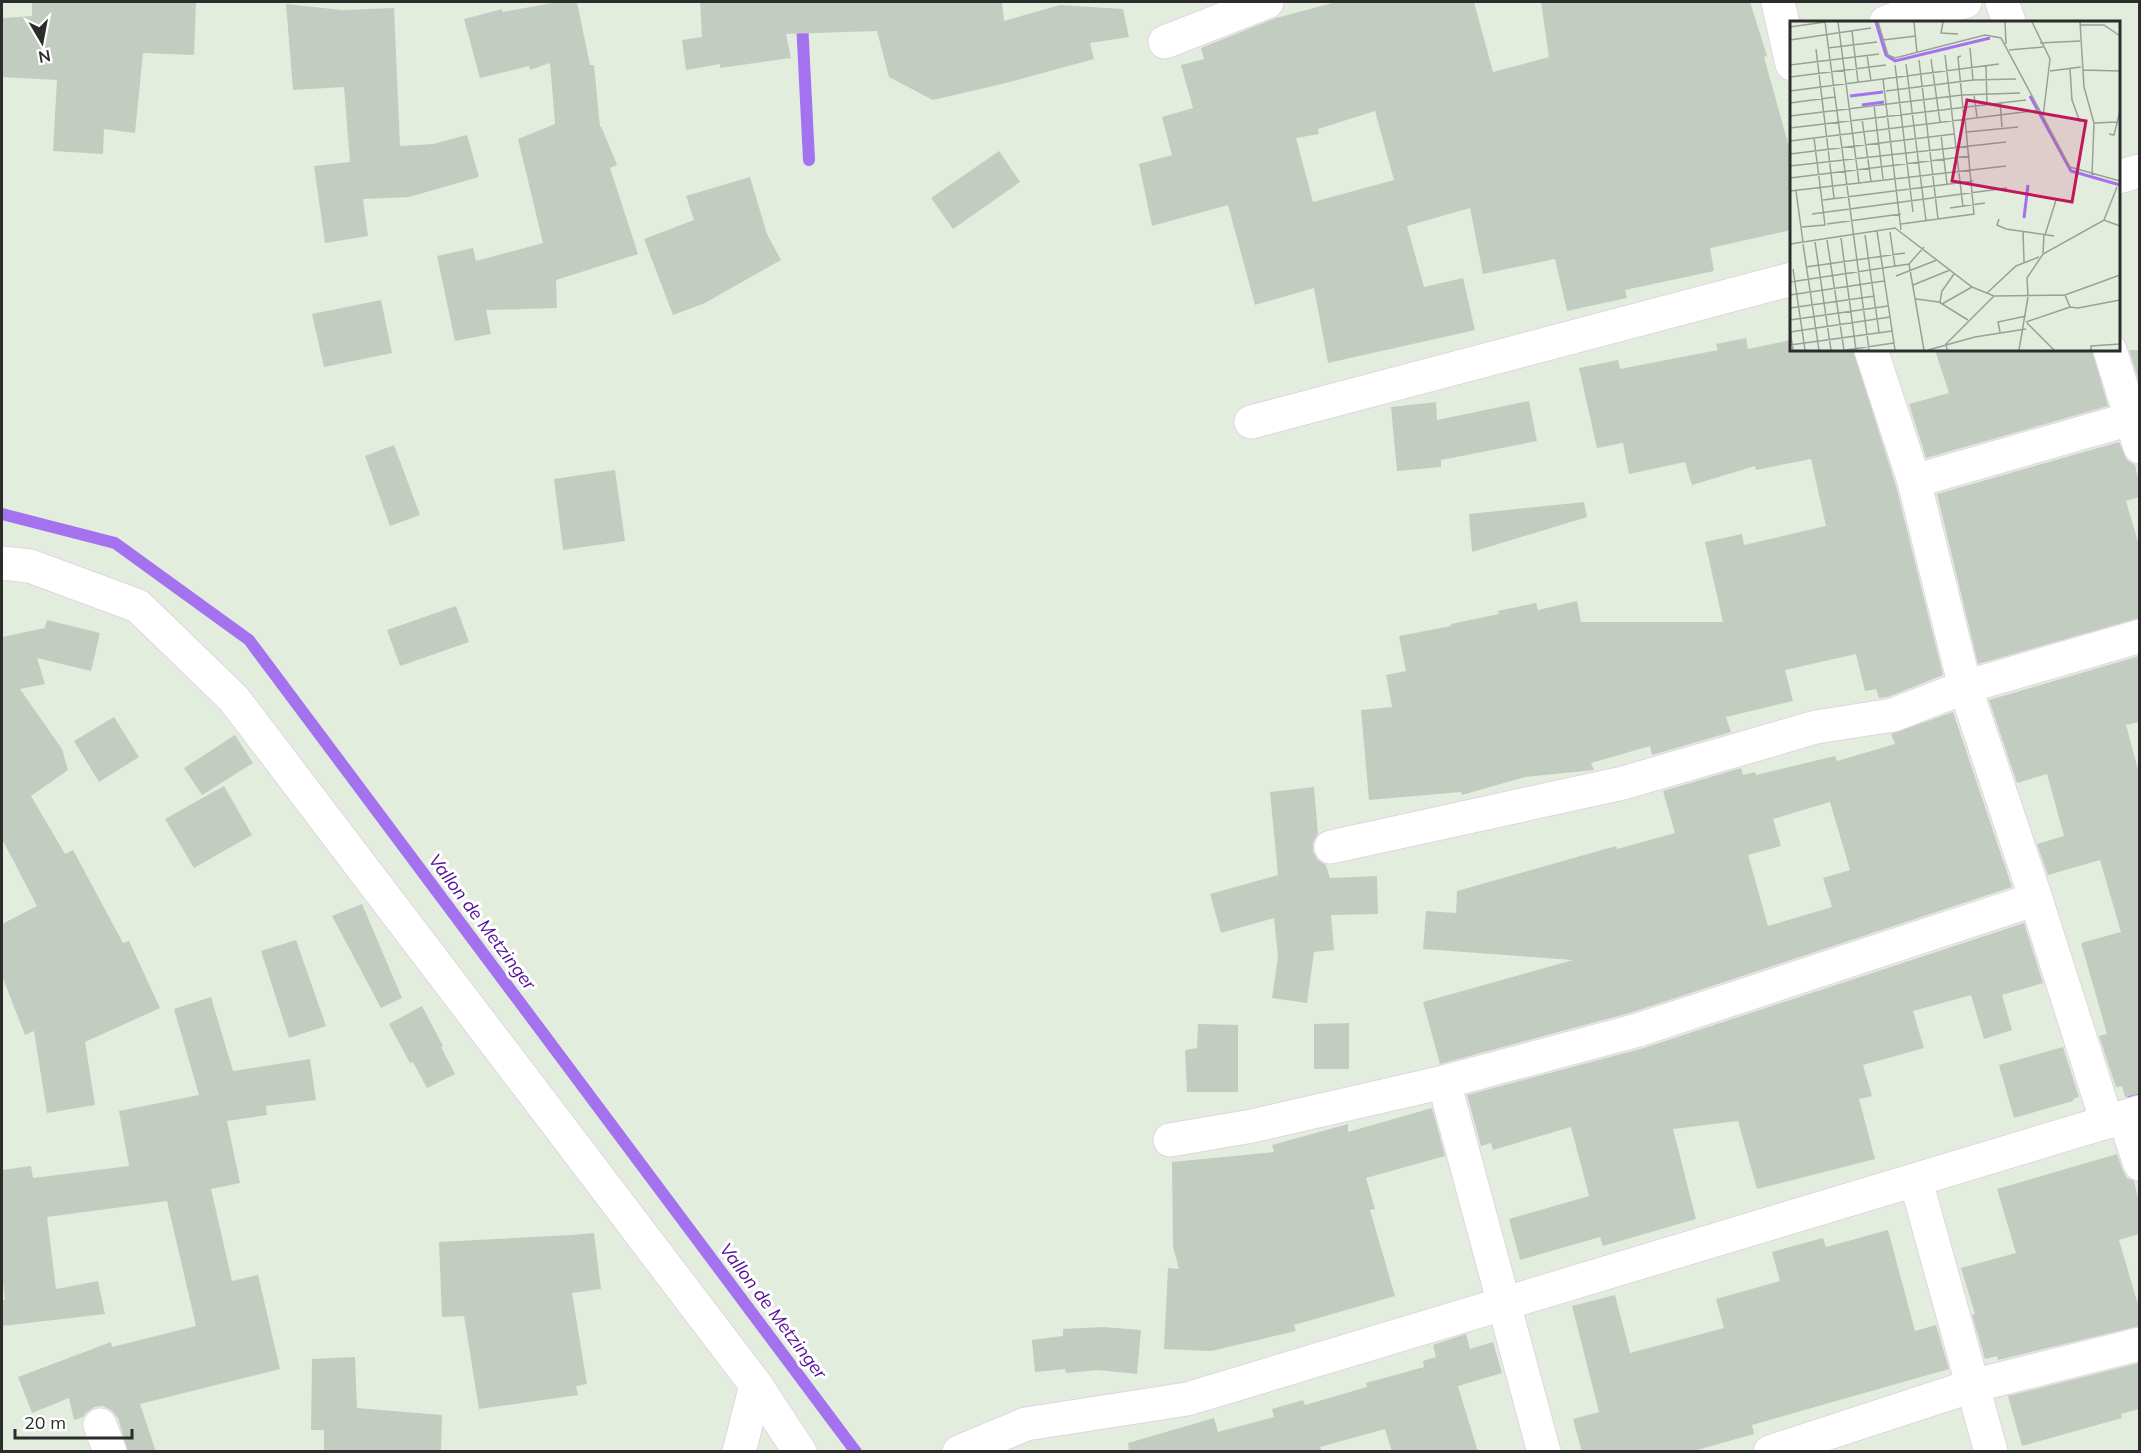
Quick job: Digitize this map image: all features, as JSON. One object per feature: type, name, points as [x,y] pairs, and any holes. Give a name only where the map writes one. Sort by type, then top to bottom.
[{"type":"street","points":[[1165,42],[1267,2]]},
{"type":"street","points":[[1778,2],[1790,55]]},
{"type":"street","points":[[1889,21],[1922,10],[1965,2]]},
{"type":"street","points":[[2002,2],[2009,21]]},
{"type":"street","points":[[2120,176],[2139,171]]},
{"type":"street","points":[[1251,422],[1790,279]]},
{"type":"street","points":[[1871,351],[1914,481],[1965,687],[2036,899],[2124,1117],[2139,1164]]},
{"type":"street","points":[[1914,481],[2136,427],[2110,351]]},
{"type":"street","points":[[2,563],[30,566],[138,606],[234,699],[756,1385],[800,1452]]},
{"type":"street","points":[[1330,847],[1623,783],[1816,728],[1893,715],[1965,687],[2139,636]]},
{"type":"street","points":[[1170,1140],[1252,1126],[1444,1082],[1638,1030],[2036,899]]},
{"type":"street","points":[[1444,1082],[1544,1452]]},
{"type":"street","points":[[958,1452],[1026,1424],[1187,1399],[2124,1117]]},
{"type":"street","points":[[1916,1181],[1991,1452]]},
{"type":"street","points":[[1771,1452],[1972,1386],[2139,1344]]},
{"type":"street","points":[[739,1452],[756,1385]]},
{"type":"building","points":[[32,2],[196,2],[194,55],[143,53],[135,133],[104,129],[103,154],[53,151],[57,80],[2,77],[2,18],[32,16]]},
{"type":"building","points":[[558,2],[577,2],[590,65],[594,65],[600,127],[617,165],[610,168],[638,254],[556,280],[557,308],[486,310],[491,334],[455,341],[437,256],[473,248],[476,261],[543,243],[518,139],[555,124],[550,63],[530,70],[529,66],[480,78],[464,19],[502,9],[502,12]]},
{"type":"building","points":[[700,2],[1002,2],[1004,21],[1060,5],[1123,9],[1129,37],[1090,43],[1094,59],[933,100],[889,77],[877,31],[786,34],[791,58],[720,68],[720,64],[686,70],[682,40],[702,37]]},
{"type":"building","points":[[1336,2],[1474,2],[1493,72],[1549,57],[1541,2],[1750,2],[1767,56],[1764,57],[1790,150],[1790,230],[1710,248],[1714,271],[1625,290],[1627,298],[1567,311],[1555,259],[1483,274],[1470,208],[1407,226],[1424,287],[1463,278],[1475,330],[1328,363],[1314,288],[1255,305],[1228,205],[1152,226],[1139,164],[1172,155],[1162,117],[1193,108],[1181,65],[1204,59],[1201,48],[1276,18]],"holes":[[[1375,111],[1394,180],[1313,202],[1296,138],[1319,134],[1318,129]]]},
{"type":"building","points":[[286,4],[342,10],[394,8],[400,146],[433,144],[467,135],[479,177],[409,197],[363,199],[368,236],[325,243],[314,166],[350,162],[344,87],[293,90]]},
{"type":"building","points":[[999,151],[1020,182],[953,229],[931,198]]},
{"type":"building","points":[[750,177],[767,234],[781,260],[705,303],[673,315],[644,239],[694,220],[686,196]]},
{"type":"building","points":[[381,300],[392,353],[324,367],[312,314]]},
{"type":"building","points":[[1746,338],[1748,349],[1790,340],[1790,351],[1853,351],[1896,486],[1943,675],[1888,697],[1879,698],[1876,689],[1865,691],[1856,654],[1785,670],[1793,701],[1726,717],[1731,732],[1652,755],[1650,746],[1591,763],[1594,770],[1525,777],[1462,795],[1461,792],[1369,800],[1361,710],[1392,707],[1386,675],[1406,671],[1399,636],[1451,626],[1451,624],[1499,614],[1498,611],[1536,603],[1538,610],[1577,601],[1581,622],[1723,622],[1705,542],[1742,534],[1744,545],[1826,526],[1811,459],[1756,470],[1755,466],[1692,485],[1685,462],[1629,474],[1623,443],[1597,448],[1579,368],[1618,360],[1620,369],[1718,350],[1716,344]]},
{"type":"building","points":[[2129,350],[2139,350],[2139,382]]},
{"type":"building","points":[[1935,351],[2092,351],[2108,406],[1926,458],[1909,404],[1949,393]]},
{"type":"building","points":[[1529,401],[1537,441],[1441,460],[1441,467],[1397,471],[1391,407],[1436,402],[1437,420]]},
{"type":"building","points":[[2119,442],[2127,460],[2135,465],[2139,482],[2139,497],[2126,501],[2139,545],[2139,618],[1978,664],[1937,494]]},
{"type":"building","points":[[394,445],[420,515],[390,526],[365,456]]},
{"type":"building","points":[[615,470],[625,541],[563,550],[554,479]]},
{"type":"building","points":[[1584,502],[1587,517],[1472,552],[1469,514]]},
{"type":"building","points":[[456,606],[469,642],[400,666],[387,630]]},
{"type":"building","points":[[47,620],[100,633],[91,671],[37,658],[45,684],[20,689],[62,749],[68,770],[31,796],[65,854],[73,850],[123,943],[129,941],[160,1008],[85,1042],[95,1105],[47,1113],[34,1031],[25,1035],[2,976],[2,924],[37,906],[2,839],[2,637],[45,628]]},
{"type":"building","points":[[2139,656],[2139,722],[2126,725],[2139,773],[2139,1094],[2125,1097],[2122,1086],[2116,1087],[2099,1036],[2107,1034],[2081,943],[2121,932],[2100,860],[2048,875],[2037,844],[2064,836],[2047,774],[2017,783],[1989,700]]},
{"type":"building","points":[[1953,712],[2012,887],[1633,1012],[1440,1064],[1423,1002],[1573,960],[1423,949],[1426,911],[1456,913],[1457,891],[1616,846],[1617,849],[1675,833],[1663,791],[1741,768],[1743,775],[1755,772],[1756,775],[1835,756],[1837,761],[1895,744],[1891,734]],"holes":[[[1830,802],[1850,870],[1823,878],[1832,907],[1768,926],[1748,855],[1781,846],[1773,819]]]},
{"type":"building","points":[[114,717],[139,757],[99,782],[74,741]]},
{"type":"building","points":[[235,735],[253,763],[202,795],[184,768]]},
{"type":"building","points":[[224,786],[252,835],[194,868],[165,819]]},
{"type":"building","points":[[1314,787],[1318,834],[1313,842],[1313,852],[1318,860],[1326,865],[1330,878],[1377,876],[1378,914],[1331,915],[1334,950],[1314,952],[1307,1003],[1272,998],[1278,957],[1274,918],[1221,933],[1210,894],[1278,875],[1270,792]]},
{"type":"building","points":[[362,904],[402,998],[381,1008],[332,916]]},
{"type":"building","points":[[2024,923],[2043,983],[2002,995],[2012,1030],[1984,1039],[1971,995],[1913,1011],[1924,1048],[1863,1065],[1872,1096],[1859,1099],[1875,1159],[1757,1189],[1738,1121],[1673,1129],[1696,1219],[1603,1246],[1600,1237],[1520,1260],[1509,1219],[1589,1196],[1571,1127],[1493,1150],[1491,1143],[1481,1146],[1467,1095],[1644,1048]]},
{"type":"building","points":[[296,940],[326,1026],[289,1038],[261,951]]},
{"type":"building","points":[[211,997],[233,1071],[310,1059],[316,1100],[266,1106],[267,1115],[227,1121],[240,1183],[211,1189],[232,1281],[258,1275],[280,1369],[140,1404],[156,1452],[128,1452],[118,1418],[111,1410],[103,1406],[94,1407],[83,1417],[74,1420],[69,1398],[32,1413],[18,1377],[111,1342],[112,1347],[196,1326],[167,1201],[47,1217],[56,1289],[98,1281],[105,1314],[2,1326],[2,1301],[5,1300],[2,1272],[2,1170],[31,1166],[33,1178],[129,1166],[119,1111],[199,1095],[174,1009]]},
{"type":"building","points":[[422,1006],[455,1074],[427,1088],[413,1062],[410,1063],[389,1024]]},
{"type":"building","points":[[1349,1023],[1349,1069],[1314,1069],[1314,1024]]},
{"type":"building","points":[[1198,1024],[1238,1025],[1238,1092],[1187,1092],[1185,1050],[1197,1048]]},
{"type":"building","points":[[2063,1047],[2079,1097],[2073,1101],[2014,1118],[1999,1065]]},
{"type":"building","points":[[1432,1108],[1445,1156],[1366,1178],[1375,1209],[1370,1210],[1395,1296],[1294,1325],[1296,1331],[1211,1351],[1164,1349],[1168,1268],[1179,1269],[1173,1247],[1172,1162],[1274,1152],[1272,1145],[1348,1124],[1348,1132]]},
{"type":"building","points":[[2117,1154],[2127,1178],[2134,1181],[2139,1202],[2139,1234],[2119,1240],[2139,1308],[2139,1326],[1998,1360],[1997,1356],[1985,1359],[1972,1315],[1975,1314],[1961,1268],[2016,1253],[1997,1189]]},
{"type":"building","points":[[1888,1230],[1915,1331],[1936,1325],[1949,1369],[1752,1425],[1754,1434],[1690,1452],[1582,1452],[1573,1419],[1599,1412],[1572,1306],[1615,1295],[1630,1353],[1724,1328],[1716,1299],[1780,1281],[1772,1252],[1823,1238],[1826,1247]]},
{"type":"building","points":[[594,1233],[601,1289],[572,1293],[587,1384],[576,1386],[578,1395],[479,1409],[464,1316],[442,1317],[439,1242]]},
{"type":"building","points":[[1103,1327],[1141,1330],[1137,1374],[1098,1370],[1066,1373],[1065,1369],[1035,1372],[1032,1340],[1063,1336],[1063,1329]]},
{"type":"building","points":[[1466,1334],[1470,1349],[1493,1342],[1502,1373],[1458,1386],[1478,1452],[1392,1452],[1385,1429],[1320,1447],[1322,1452],[1129,1452],[1128,1443],[1214,1418],[1218,1432],[1274,1417],[1272,1409],[1303,1400],[1305,1405],[1367,1387],[1366,1383],[1424,1367],[1423,1361],[1436,1357],[1433,1345]]},
{"type":"building","points":[[355,1357],[357,1408],[442,1415],[441,1452],[324,1452],[324,1430],[311,1430],[312,1359]]},
{"type":"building","points":[[2139,1363],[2139,1409],[2121,1414],[2122,1418],[2022,1446],[2008,1396]]},
{"type":"waterway","points":[[801,2],[809,160]]},
{"type":"waterway","name":"Vallon de Metzinger","points":[[2,514],[115,543],[249,640],[856,1452]]},
{"type":"waterway","points":[[2133,1095],[2140,1093]]}]
